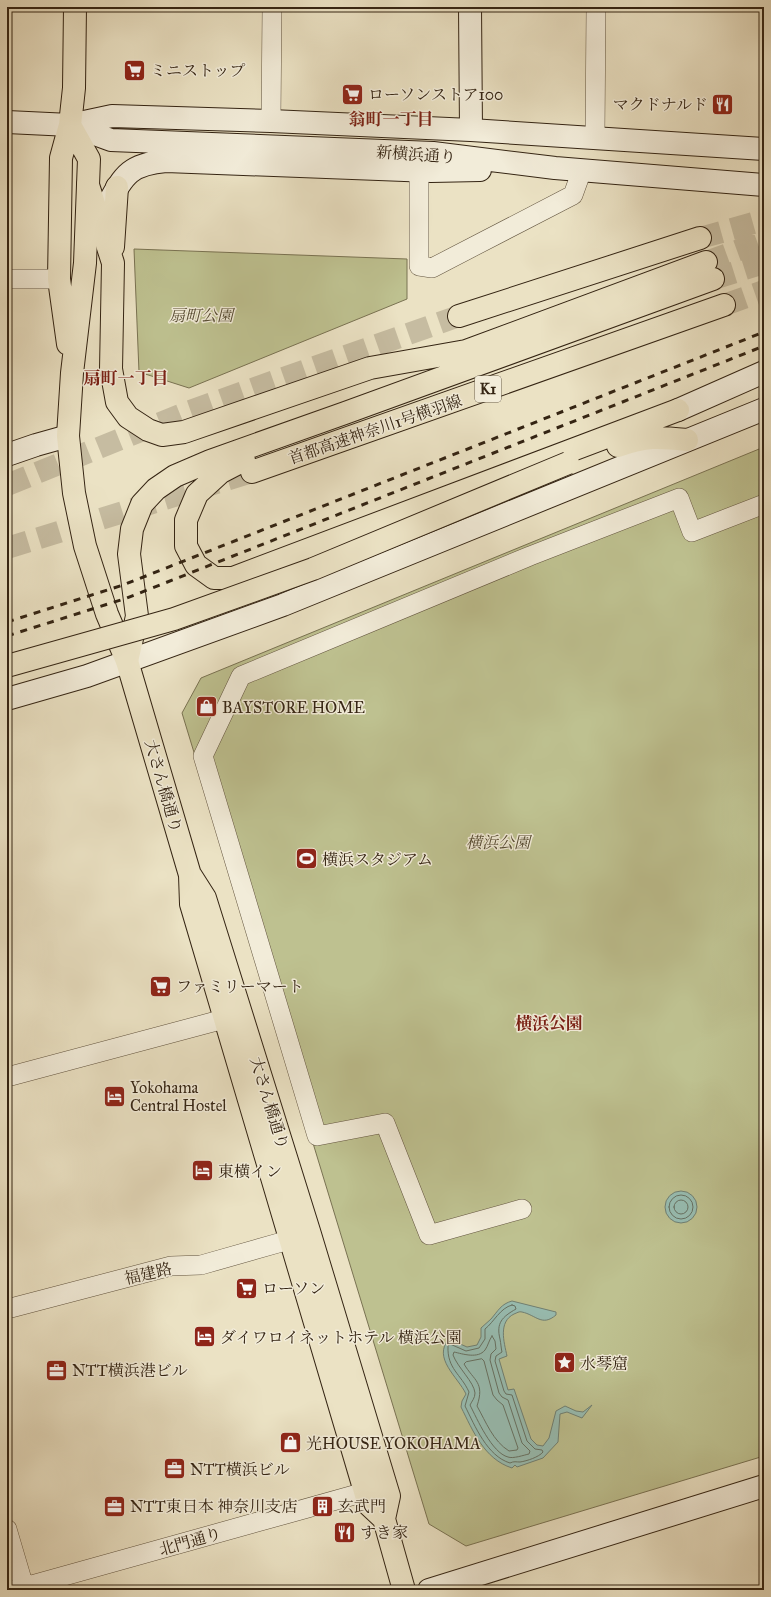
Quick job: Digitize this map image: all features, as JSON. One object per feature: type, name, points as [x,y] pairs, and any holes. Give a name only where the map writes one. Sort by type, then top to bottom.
[{"type":"main road","points":[[72,373],[59,279],[61,158],[70,124],[74,88],[75,7]]},
{"type":"main road","points":[[70,124],[89,159],[85,263],[72,373]]},
{"type":"main road","points":[[88,185],[113,263]]},
{"type":"main road","points":[[118,186],[113,263],[112,368],[118,402],[128,416],[148,430],[162,435],[184,432],[370,368],[466,351],[710,271],[345,413],[210,461],[175,476],[156,489],[142,504],[132,529],[128,554],[137,616],[127,661]]},
{"type":"main road","points":[[459,316],[700,238]]},
{"type":"main road","name":"首都高速神奈川1号横羽線","points":[[252,472],[724,305]]},
{"type":"main road","name":"大さん橋通り","points":[[72,373],[68,436],[74,493],[85,546],[107,614],[127,661],[138,698],[190,875],[191,904],[369,1505],[384,1518]]},
{"type":"main road","points":[[345,413],[221,472],[197,494],[186,520],[186,546],[196,566],[214,578],[233,578],[678,410]]},
{"type":"main road","points":[[7,666],[174,619],[314,569],[568,463],[678,410]]},
{"type":"main road","points":[[568,463],[636,439],[656,437],[687,440]]},
{"type":"main road","name":"大さん橋通り","points":[[190,875],[205,898],[298,1194],[380,1465],[389,1496],[384,1518],[404,1590]]},
{"type":"street","points":[[271,121],[272,7]]},
{"type":"street","points":[[470,7],[471,130]]},
{"type":"street","points":[[595,138],[596,7]]},
{"type":"street","points":[[7,122],[70,124],[112,116],[271,121],[471,130],[764,149]]},
{"type":"street","name":"新横浜通り","points":[[70,124],[111,140],[433,153],[555,168],[764,185]]},
{"type":"street","points":[[85,263],[99,219],[118,186],[133,169],[148,163],[166,161],[420,171],[555,168]]},
{"type":"street","points":[[420,171],[418,266],[432,268],[573,195],[582,170]]},
{"type":"street","points":[[7,280],[59,279]]},
{"type":"street","points":[[678,410],[764,372]]},
{"type":"street","points":[[7,698],[87,676],[283,605],[764,409]]},
{"type":"street","points":[[7,455],[68,436]]},
{"type":"street","points":[[522,1209],[429,1235],[385,1123],[317,1136],[203,756],[241,676],[530,556],[679,498],[692,532],[764,504]]},
{"type":"street","points":[[7,1077],[224,1019]]},
{"type":"street","name":"福建路","points":[[7,1309],[171,1266],[202,1264],[290,1240]]},
{"type":"street","points":[[429,1590],[764,1486]]},
{"type":"street","name":"北門通り","points":[[21,1589],[366,1492]]},
{"type":"street","points":[[7,1529],[21,1589]]},
{"type":"green space","name":"扇町公園","points":[[134,249],[407,259],[407,299],[189,388],[139,372]]},
{"type":"green space","name":"横浜公園","points":[[764,447],[764,1456],[466,1546],[429,1524],[182,713],[201,678]]},
{"type":"water","points":[[681,1191],[692,1196],[697,1207],[692,1218],[681,1223],[670,1218],[665,1207],[670,1196]]},
{"type":"water","points":[[512,1301],[556,1312],[556,1315],[547,1320],[543,1320],[527,1313],[519,1312],[509,1318],[504,1327],[503,1333],[507,1356],[499,1359],[508,1390],[514,1389],[531,1439],[537,1445],[543,1446],[549,1438],[556,1411],[565,1406],[576,1411],[583,1412],[592,1405],[582,1418],[567,1412],[560,1414],[558,1442],[543,1458],[517,1467],[515,1465],[512,1468],[502,1464],[494,1458],[480,1443],[461,1407],[462,1401],[466,1394],[448,1367],[443,1353],[449,1339],[467,1347],[477,1345],[481,1337],[481,1328],[502,1306]]},
{"type":"tunnel","points":[[700,238],[764,220]]},
{"type":"tunnel","points":[[706,262],[764,241]]},
{"type":"tunnel","points":[[713,279],[764,263]]},
{"type":"tunnel","points":[[724,305],[764,291]]},
{"type":"tunnel","points":[[7,485],[190,411],[459,316]]},
{"type":"tunnel","points":[[7,548],[252,472]]},
{"type":"railway","points":[[7,622],[123,585],[764,332]]},
{"type":"railway","points":[[7,636],[127,598],[764,346]]},
{"type":"place","name":"ミニストップ","points":[[134,70]]},
{"type":"place","name":"ローソンストア100","points":[[353,94]]},
{"type":"place","name":"マクドナルド","points":[[723,104]]},
{"type":"place","name":"BAYSTORE HOME","points":[[206,707]]},
{"type":"place","name":"横浜スタジアム","points":[[307,859]]},
{"type":"place","name":"ファミリーマート","points":[[161,986]]},
{"type":"place","name":"Yokohama Central Hostel","points":[[115,1096]]},
{"type":"place","name":"東横イン","points":[[202,1171]]},
{"type":"place","name":"ローソン","points":[[246,1288]]},
{"type":"place","name":"ダイワロイネットホテル 横浜公園","points":[[204,1337]]},
{"type":"place","name":"水琴窟","points":[[565,1363]]},
{"type":"place","name":"NTT横浜港ビル","points":[[56,1370]]},
{"type":"place","name":"光HOUSE YOKOHAMA","points":[[291,1443]]},
{"type":"place","name":"NTT横浜ビル","points":[[174,1469]]},
{"type":"place","name":"NTT東日本 神奈川支店","points":[[115,1506]]},
{"type":"place","name":"玄武門","points":[[322,1506]]},
{"type":"place","name":"すき家","points":[[345,1532]]},
{"type":"district","name":"翁町一丁目","points":[[391,119]]},
{"type":"district","name":"扇町一丁目","points":[[126,378]]},
{"type":"district","name":"横浜公園","points":[[549,1023]]}]
